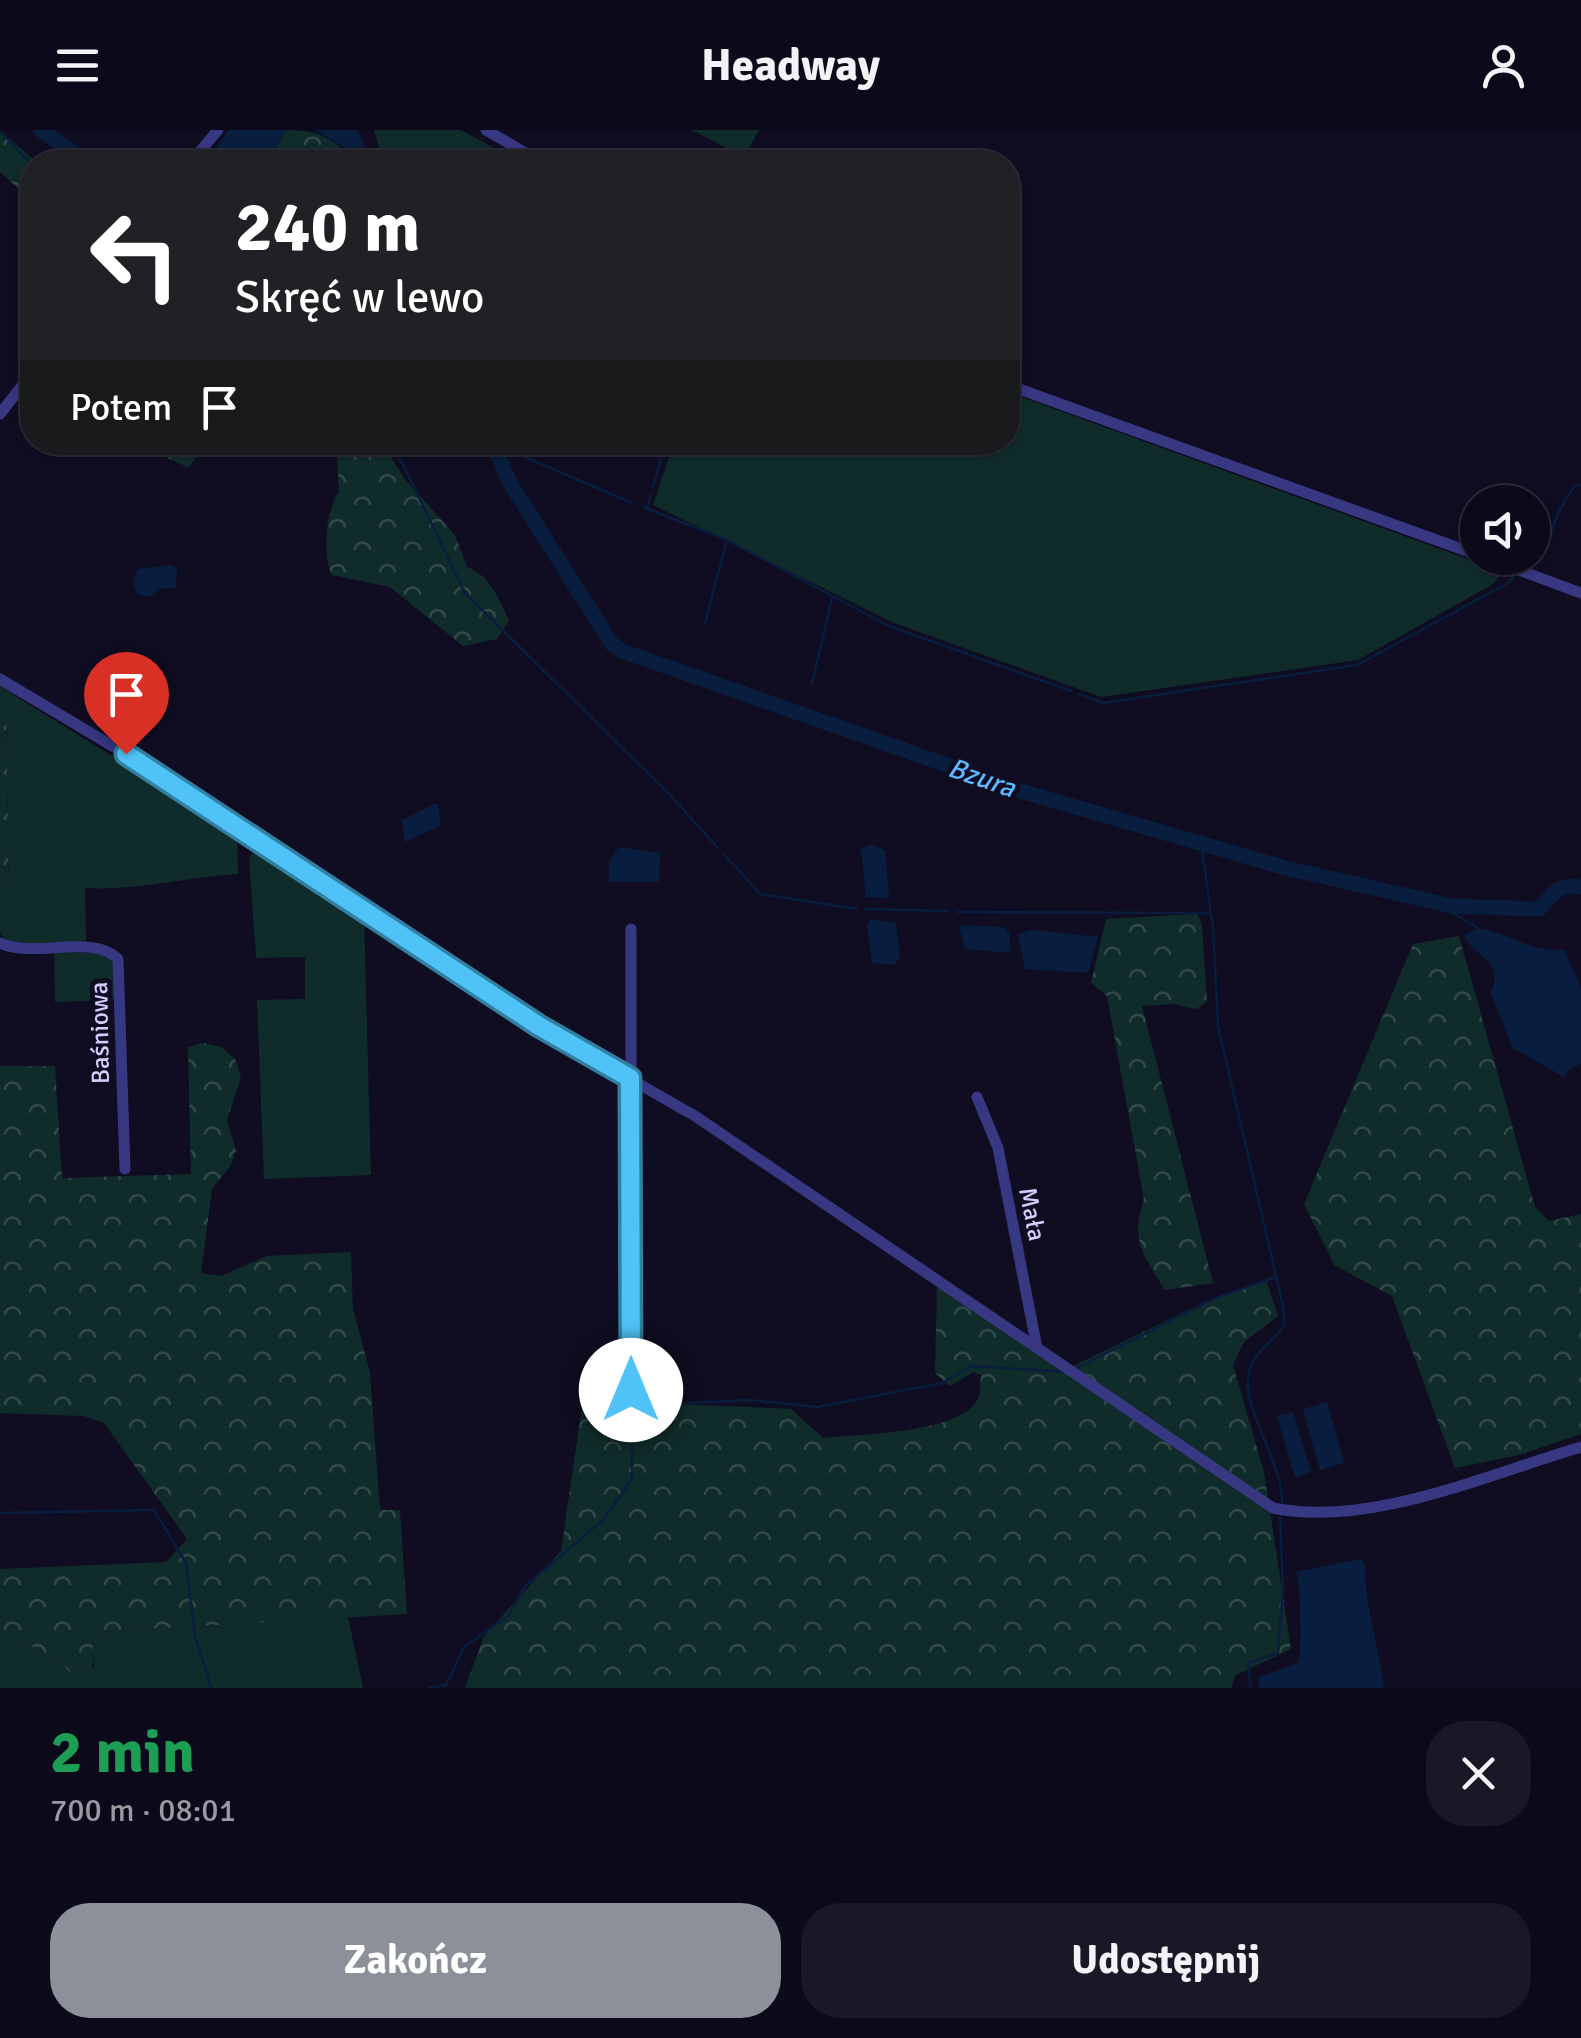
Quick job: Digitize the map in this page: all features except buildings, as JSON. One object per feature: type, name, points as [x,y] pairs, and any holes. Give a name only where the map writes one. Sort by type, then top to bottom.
[{"type":"street","points":[[200,150],[218,130]]},
{"type":"street","points":[[486,130],[521,150]]},
{"type":"street","points":[[0,414],[20,388]]},
{"type":"street","points":[[1020,389],[1460,548]]},
{"type":"street","points":[[1532,575],[1581,593]]},
{"type":"street","points":[[0,679],[126,754],[539,1026],[695,1116],[1036,1343],[1264,1502],[1284,1510],[1324,1512],[1386,1504],[1581,1448]]},
{"type":"street","points":[[631,929],[631,1390]]},
{"type":"street","name":"Baśniowa","points":[[0,943],[22,950],[90,948],[113,953],[118,959],[125,1169]]},
{"type":"street","name":"Mała","points":[[977,1097],[998,1148],[1036,1343]]},
{"type":"green space","points":[[286,130],[325,137],[343,150],[275,150]]},
{"type":"green space","points":[[374,130],[461,130],[497,150],[380,150]]},
{"type":"green space","points":[[692,130],[759,130],[748,150],[731,150]]},
{"type":"green space","points":[[0,131],[23,150],[20,190],[0,172]]},
{"type":"green space","points":[[1020,396],[1460,556],[1460,575],[1500,575],[1493,584],[1358,660],[1101,697],[894,623],[653,505],[670,455],[1020,455]]},
{"type":"green space","points":[[161,455],[197,455],[189,468]]},
{"type":"green space","points":[[337,455],[390,455],[404,478],[455,535],[467,567],[482,576],[497,596],[509,620],[497,639],[463,646],[390,587],[332,575],[326,545],[328,520],[339,492]]},
{"type":"green space","points":[[0,685],[20,699],[11,699],[6,708],[9,900],[0,907]]},
{"type":"green space","points":[[11,699],[20,699],[227,827],[237,838],[238,874],[124,888],[85,888],[86,941],[25,944],[5,938],[0,932],[0,907],[9,900],[6,708]]},
{"type":"green space","points":[[256,847],[364,917],[371,1175],[264,1179],[257,1000],[305,999],[305,957],[256,958],[249,858]]},
{"type":"green space","points":[[1197,914],[1202,925],[1207,1002],[1196,1009],[1173,1004],[1142,1006],[1213,1283],[1165,1290],[1141,1247],[1138,1226],[1144,1199],[1107,996],[1091,983],[1106,919]]},
{"type":"green space","points":[[1459,936],[1535,1207],[1549,1221],[1581,1214],[1581,1434],[1519,1455],[1455,1468],[1392,1296],[1334,1265],[1304,1204],[1413,944]]},
{"type":"green space","points":[[54,952],[100,953],[114,961],[116,1000],[55,1002]]},
{"type":"green space","points":[[203,1043],[221,1047],[235,1059],[241,1077],[227,1120],[236,1151],[212,1189],[201,1273],[221,1276],[267,1256],[351,1252],[353,1309],[370,1372],[380,1510],[400,1510],[407,1614],[112,1631],[93,1639],[92,1668],[78,1679],[33,1647],[0,1644],[0,1569],[166,1562],[187,1539],[104,1423],[84,1416],[0,1413],[0,1066],[55,1066],[62,1178],[191,1174],[188,1047]]},
{"type":"green space","points":[[1266,1280],[1278,1316],[1244,1342],[1233,1365],[1264,1472],[1291,1649],[1236,1675],[1231,1688],[465,1688],[484,1636],[561,1551],[583,1400],[791,1409],[823,1438],[930,1426],[968,1411],[980,1394],[981,1375],[973,1372],[950,1386],[935,1373],[937,1285],[1065,1370],[1211,1299]]},
{"type":"green space","points":[[348,1617],[363,1688],[0,1688],[0,1644],[33,1647],[78,1679],[94,1667],[93,1639],[112,1631]]},
{"type":"water","points":[[229,130],[286,130],[275,150],[214,150]]},
{"type":"water","points":[[315,130],[357,130],[366,150],[345,150]]},
{"type":"water","points":[[169,565],[177,568],[176,588],[160,589],[151,597],[137,594],[133,581],[138,569]]},
{"type":"water","points":[[438,804],[441,825],[405,842],[402,820]]},
{"type":"water","points":[[872,845],[885,850],[889,898],[866,897],[861,848]]},
{"type":"water","points":[[619,847],[660,853],[659,882],[609,882],[609,861]]},
{"type":"water","points":[[872,919],[896,923],[900,956],[895,965],[872,963],[867,924]]},
{"type":"water","points":[[959,927],[1003,927],[1009,933],[1011,953],[965,949]]},
{"type":"water","points":[[1478,928],[1542,949],[1564,949],[1581,988],[1581,1064],[1564,1077],[1513,1048],[1491,993],[1491,966],[1464,935]]},
{"type":"water","points":[[1033,930],[1098,937],[1088,973],[1025,969],[1018,934]]},
{"type":"water","points":[[1327,1402],[1344,1463],[1320,1470],[1303,1409]]},
{"type":"water","points":[[1293,1412],[1311,1472],[1295,1477],[1277,1416]]},
{"type":"water","points":[[1360,1559],[1365,1563],[1384,1688],[1259,1688],[1259,1677],[1298,1663],[1296,1572]]},
{"type":"waterway","name":"Bzura","points":[[41,130],[70,150]]},
{"type":"waterway","points":[[0,131],[20,152]]},
{"type":"waterway","points":[[398,455],[465,593],[670,795],[718,848]]},
{"type":"waterway","name":"Bzura","points":[[498,455],[510,483],[612,644],[622,651],[1024,792],[1286,868],[1452,906],[1539,909],[1561,888],[1581,887]]},
{"type":"waterway","points":[[510,455],[522,456],[632,503]]},
{"type":"waterway","points":[[653,486],[662,455]]},
{"type":"waterway","points":[[1550,535],[1563,503],[1575,486],[1581,485]]},
{"type":"waterway","points":[[647,507],[651,494]]},
{"type":"waterway","points":[[643,507],[727,540],[889,626],[1071,691]]},
{"type":"waterway","points":[[705,623],[726,543]]},
{"type":"waterway","points":[[1079,694],[1103,703],[1357,665],[1508,583],[1514,576]]},
{"type":"waterway","points":[[812,684],[832,598]]},
{"type":"waterway","points":[[1201,842],[1213,928],[1218,1026],[1284,1310],[1284,1325],[1253,1362],[1248,1382],[1255,1416],[1281,1487],[1282,1503]]},
{"type":"waterway","points":[[724,854],[760,894],[857,909]]},
{"type":"waterway","points":[[1452,906],[1453,913],[1478,928]]},
{"type":"waterway","points":[[865,909],[948,911]]},
{"type":"waterway","points":[[957,912],[1210,913]]},
{"type":"waterway","points":[[1079,1367],[1213,1299],[1276,1277]]},
{"type":"waterway","points":[[429,1688],[446,1685],[464,1647],[508,1616],[525,1586],[603,1520],[632,1479],[633,1406],[749,1400],[817,1407],[942,1383],[972,1366],[1065,1372]]},
{"type":"waterway","points":[[0,1513],[154,1510],[186,1563],[195,1636],[211,1688]]},
{"type":"waterway","points":[[1251,1688],[1248,1663],[1278,1653],[1283,1587],[1280,1517]]},
{"type":"route","points":[[126,754],[539,1026],[630,1078],[631,1390]]}]
